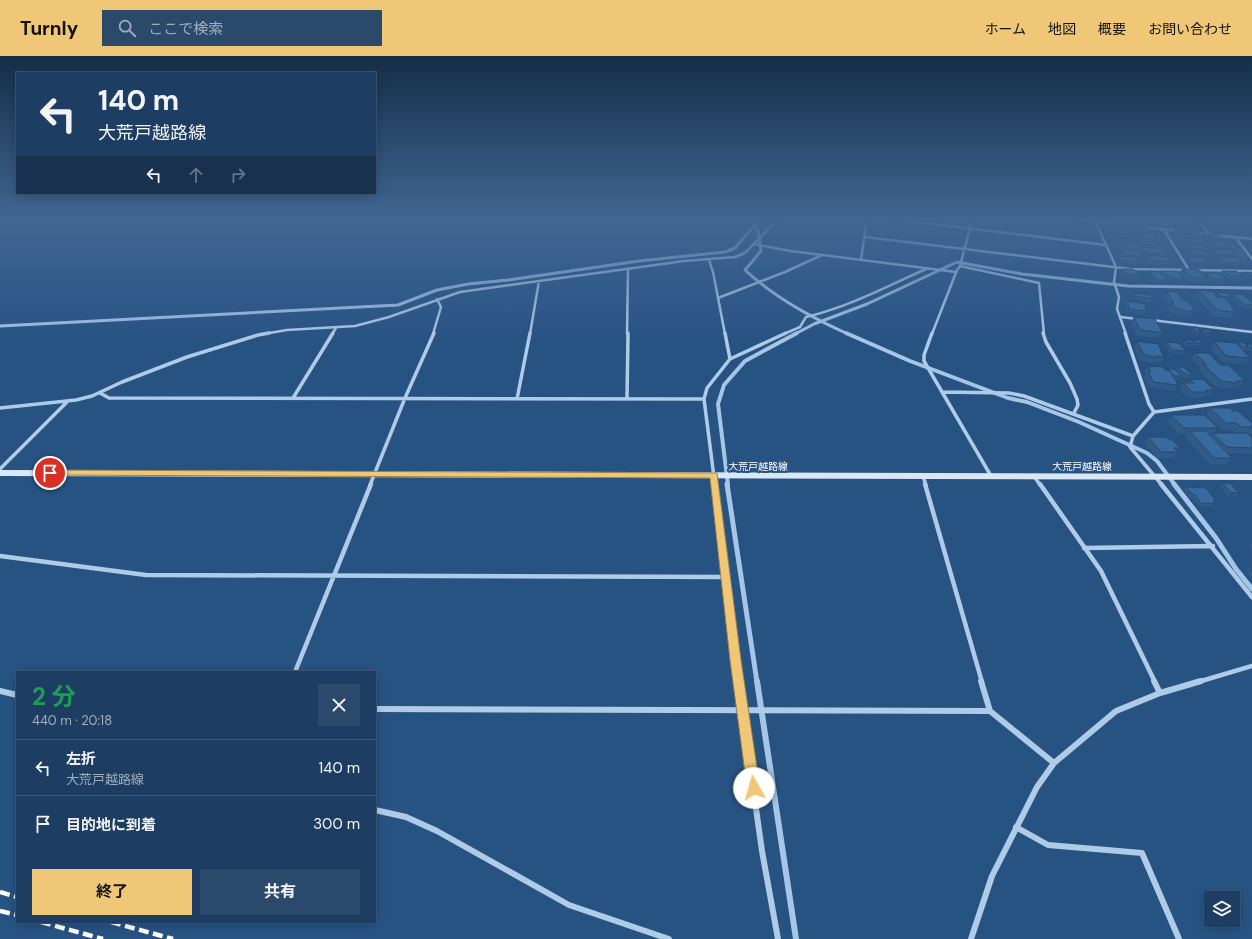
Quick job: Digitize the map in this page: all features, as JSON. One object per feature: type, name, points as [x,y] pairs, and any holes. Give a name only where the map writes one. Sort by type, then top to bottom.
[{"type":"main road","name":"大荒戸越路線","points":[[0,473],[1252,477]]},
{"type":"street","points":[[0,408],[67,402],[100,392],[186,357],[258,335],[287,330],[355,326],[389,317],[460,292],[684,261],[715,259]]},
{"type":"street","points":[[718,298],[814,259]]},
{"type":"street","points":[[855,259],[956,272]]},
{"type":"street","points":[[962,259],[924,355],[924,361],[991,476]]},
{"type":"street","points":[[1051,259],[1130,269],[1252,271]]},
{"type":"street","points":[[1112,259],[1116,267],[1114,282],[1119,297],[1117,309],[1121,317],[1124,332],[1149,404],[1154,412]]},
{"type":"street","points":[[1182,259],[1189,270]]},
{"type":"street","points":[[709,260],[712,267],[730,359]]},
{"type":"street","points":[[960,266],[1038,283],[1042,328],[1046,343],[1065,374],[1078,402],[1078,406],[1074,413]]},
{"type":"street","points":[[778,939],[762,851],[744,710],[735,660],[727,578],[704,399],[707,388],[730,359],[800,327],[806,317],[828,312],[851,303],[928,268]]},
{"type":"street","points":[[627,399],[628,269]]},
{"type":"street","points":[[517,399],[526,360],[539,281]]},
{"type":"street","points":[[296,671],[405,398],[433,335],[441,307],[437,299]]},
{"type":"street","points":[[1121,317],[1142,319]]},
{"type":"street","points":[[1148,320],[1252,332]]},
{"type":"street","points":[[294,398],[336,328]]},
{"type":"street","points":[[100,392],[109,398],[704,399]]},
{"type":"street","points":[[942,392],[1009,393],[1024,396],[1074,413],[1133,436]]},
{"type":"street","points":[[1252,399],[1154,412],[1133,436],[1130,447],[1213,546],[1252,597]]},
{"type":"street","points":[[0,469],[67,402]]},
{"type":"street","points":[[923,476],[990,711],[1054,763]]},
{"type":"street","points":[[1033,476],[1101,571],[1160,693]]},
{"type":"street","points":[[1084,548],[1213,546]]},
{"type":"street","points":[[0,556],[146,575],[727,578]]},
{"type":"street","points":[[971,939],[992,876],[1037,787],[1054,763],[1116,711],[1160,693],[1252,666]]},
{"type":"street","points":[[0,691],[16,695]]},
{"type":"street","points":[[376,709],[990,711]]},
{"type":"street","points":[[376,810],[406,817],[437,831],[570,904],[669,939]]},
{"type":"street","points":[[1016,827],[1048,845],[1142,853],[1179,939]]},
{"type":"building","points":[[1137,259],[1139,262],[1120,260]]},
{"type":"building","points":[[1169,259],[1171,262],[1151,260]]},
{"type":"building","points":[[1189,259],[1205,259],[1207,264],[1191,262]]},
{"type":"building","points":[[1221,259],[1238,259],[1241,264],[1223,262]]},
{"type":"building","points":[[1121,269],[1133,269],[1142,277],[1127,274]]},
{"type":"building","points":[[1182,269],[1194,269],[1208,278],[1193,278]]},
{"type":"building","points":[[1195,269],[1198,269],[1208,277],[1206,277]]},
{"type":"building","points":[[1149,271],[1159,272],[1168,280],[1158,280]]},
{"type":"building","points":[[1162,271],[1176,271],[1184,278],[1170,278]]},
{"type":"building","points":[[1222,271],[1236,271],[1245,276],[1230,276]]},
{"type":"building","points":[[1244,272],[1252,273],[1252,277]]},
{"type":"building","points":[[1204,273],[1217,273],[1226,279],[1213,279]]},
{"type":"building","points":[[1199,290],[1215,292],[1218,294],[1214,294],[1217,297],[1225,298],[1236,312],[1216,309]]},
{"type":"building","points":[[1167,291],[1177,292],[1182,299],[1187,300],[1195,310],[1191,310],[1193,312],[1185,311],[1172,306],[1170,304],[1174,304]]},
{"type":"building","points":[[1217,292],[1229,293],[1233,298],[1221,296]]},
{"type":"building","points":[[1133,293],[1151,295],[1152,299],[1135,296]]},
{"type":"building","points":[[1232,294],[1242,294],[1252,302],[1252,305],[1245,305]]},
{"type":"building","points":[[1128,301],[1145,304],[1146,311],[1129,309]]},
{"type":"building","points":[[1134,317],[1155,319],[1163,333],[1140,330]]},
{"type":"building","points":[[1194,327],[1197,327],[1200,332],[1196,332]]},
{"type":"building","points":[[1204,328],[1208,329],[1211,333],[1207,333]]},
{"type":"building","points":[[1185,340],[1191,340],[1194,343],[1188,343]]},
{"type":"building","points":[[1194,340],[1199,340],[1202,343],[1196,343]]},
{"type":"building","points":[[1137,341],[1158,344],[1164,357],[1156,356],[1157,358],[1143,354]]},
{"type":"building","points":[[1214,341],[1236,343],[1250,358],[1226,356]]},
{"type":"building","points":[[1166,342],[1179,343],[1186,351],[1172,350]]},
{"type":"building","points":[[1237,342],[1242,342],[1248,347],[1243,347]]},
{"type":"building","points":[[1246,344],[1252,344],[1252,349]]},
{"type":"building","points":[[1195,353],[1208,353],[1221,365],[1228,365],[1245,381],[1236,381],[1238,383],[1221,381],[1203,364],[1207,365]]},
{"type":"building","points":[[1148,366],[1163,367],[1165,370],[1170,371],[1178,385],[1153,382],[1148,371],[1151,372]]},
{"type":"building","points":[[1183,367],[1193,375],[1187,375],[1177,368]]},
{"type":"building","points":[[1167,369],[1174,369],[1182,376],[1175,376]]},
{"type":"building","points":[[1203,379],[1214,390],[1205,390],[1208,392],[1192,392],[1183,383],[1194,383],[1190,380]]},
{"type":"building","points":[[1210,408],[1230,408],[1233,411],[1238,411],[1252,423],[1252,427],[1241,427],[1236,423],[1226,423]]},
{"type":"building","points":[[1171,415],[1205,415],[1218,428],[1184,428]]},
{"type":"building","points":[[1190,431],[1206,431],[1232,458],[1214,458]]},
{"type":"building","points":[[1212,433],[1247,433],[1252,438],[1252,448],[1227,447]]},
{"type":"building","points":[[1148,437],[1166,437],[1169,440],[1173,440],[1180,448],[1174,448],[1178,452],[1161,452]]},
{"type":"building","points":[[1223,483],[1231,484],[1239,493],[1230,492]]},
{"type":"building","points":[[1186,487],[1206,488],[1216,501],[1213,501],[1215,504],[1201,503]]},
{"type":"waterway","points":[[0,326],[398,305],[437,290],[468,284],[508,280],[656,259]]},
{"type":"waterway","points":[[754,259],[745,270],[781,298],[821,321]]},
{"type":"waterway","points":[[821,321],[867,304],[957,262],[1022,274],[1128,286],[1252,288]]},
{"type":"waterway","points":[[795,334],[821,321]]},
{"type":"waterway","points":[[821,321],[848,334]]},
{"type":"waterway","points":[[728,485],[718,404],[724,385],[745,361],[797,333]]},
{"type":"waterway","points":[[846,333],[910,361],[1008,398],[1027,402],[1079,422],[1147,453],[1157,461],[1175,485]]},
{"type":"waterway","points":[[727,484],[757,682]]},
{"type":"waterway","points":[[1174,484],[1216,538],[1236,569],[1252,589]]},
{"type":"waterway","points":[[757,681],[796,939]]},
{"type":"railway","points":[[0,892],[16,897]]},
{"type":"railway","points":[[0,911],[16,915]]},
{"type":"railway","points":[[45,923],[103,939]]},
{"type":"railway","points":[[115,923],[173,939]]},
{"type":"route","points":[[50,473],[714,475],[727,578],[735,660],[744,710],[754,788]]}]
